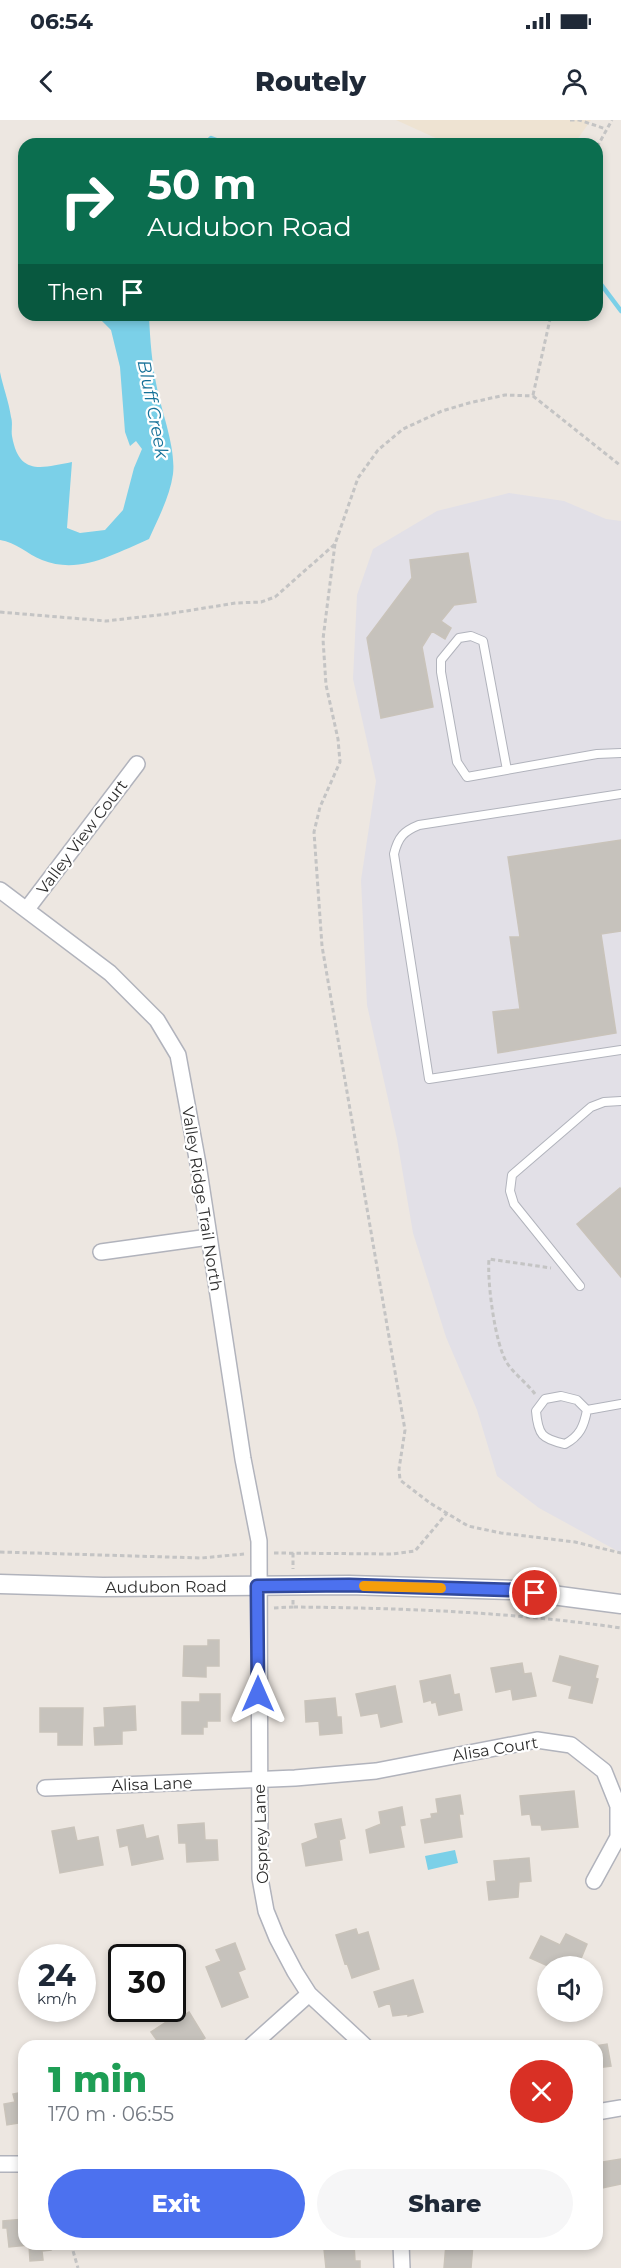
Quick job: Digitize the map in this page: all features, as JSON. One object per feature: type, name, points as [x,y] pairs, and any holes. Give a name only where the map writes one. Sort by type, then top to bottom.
[{"type":"street","name":"Valley View Court","points":[[27,909],[137,764]]},
{"type":"street","name":"Valley Ridge Trail North","points":[[0,890],[110,973],[157,1020],[178,1055],[243,1459],[259,1541],[257,1586]]},
{"type":"street","points":[[101,1252],[209,1237]]},
{"type":"street","name":"Audubon Road","points":[[0,1584],[103,1587],[349,1585],[513,1590],[621,1604]]},
{"type":"street","name":"Osprey Lane","points":[[257,1586],[260,1878],[266,1911],[277,1938],[309,1994],[359,2040]]},
{"type":"street","name":"Alisa Court","points":[[259,1780],[376,1771],[537,1740],[571,1745],[604,1771],[618,1806],[618,1837],[594,1881]]},
{"type":"street","name":"Alisa Lane","points":[[45,1788],[259,1780]]},
{"type":"street","points":[[258,2040],[309,1994]]},
{"type":"street","points":[[603,2111],[621,2108]]},
{"type":"street","points":[[0,2164],[18,2164]]},
{"type":"street","points":[[401,2250],[402,2268]]},
{"type":"lane","points":[[507,770],[483,641],[471,636],[459,638],[441,660],[441,672],[457,762],[467,777],[507,770],[597,754],[621,753]]},
{"type":"lane","points":[[621,794],[419,825],[406,830],[397,840],[394,854],[429,1079],[621,1050]]},
{"type":"lane","points":[[579,1286],[514,1204],[510,1191],[512,1175],[591,1107],[604,1102],[621,1101]]},
{"type":"lane","points":[[561,1396],[577,1400],[587,1410],[584,1425],[576,1438],[565,1444],[547,1440],[537,1428],[536,1411],[545,1399],[561,1396]]},
{"type":"lane","points":[[587,1410],[621,1404]]},
{"type":"path","points":[[570,120],[579,120],[606,129]]},
{"type":"path","points":[[602,138],[612,120]]},
{"type":"path","points":[[533,396],[550,321]]},
{"type":"path","points":[[621,466],[533,396],[505,395],[469,402],[441,411],[403,429],[378,450],[358,478],[335,544],[323,639],[326,685],[338,738],[340,762],[320,807],[314,832],[322,946],[405,1430],[399,1469],[400,1480],[468,1526],[501,1533],[575,1542],[621,1553]]},
{"type":"path","points":[[0,612],[106,621],[236,603],[261,602],[275,597],[335,544]]},
{"type":"path","points":[[542,1404],[506,1361],[498,1338],[488,1272],[489,1259],[550,1269],[560,1261]]},
{"type":"path","points":[[0,1552],[201,1558],[258,1553],[392,1554],[415,1551],[447,1513]]},
{"type":"path","points":[[293,1553],[293,1607],[481,1612],[621,1628]]},
{"type":"path","points":[[73,2250],[78,2268]]},
{"type":"shaded area","points":[[396,120],[591,120],[578,138],[436,138]]},
{"type":"shaded area","points":[[509,493],[564,501],[606,519],[621,521],[621,1553],[539,1508],[497,1476],[477,1410],[446,1337],[413,1233],[397,1139],[367,1005],[361,880],[376,781],[353,679],[357,595],[373,549],[437,511]]},
{"type":"water","name":"Bluff Creek","points":[[102,321],[149,321],[154,370],[171,442],[173,474],[166,499],[149,539],[96,561],[83,564],[56,564],[42,560],[11,543],[0,540],[0,372],[12,419],[15,449],[20,458],[33,466],[41,467],[72,462],[67,528],[80,533],[105,530],[123,510],[134,468],[142,449],[136,441],[130,446],[125,432],[120,367],[111,330]]},
{"type":"water","points":[[455,1850],[458,1863],[428,1870],[425,1856]]},
{"type":"building","points":[[468,553],[476,602],[454,605],[441,621],[451,628],[445,639],[432,631],[422,647],[433,707],[381,718],[367,638],[412,578],[410,560]]},
{"type":"building","points":[[621,840],[621,931],[601,934],[616,1033],[498,1053],[493,1012],[520,1009],[510,937],[520,937],[508,857]]},
{"type":"building","points":[[620,1188],[621,1190],[621,1277],[577,1224]]},
{"type":"building","points":[[208,1640],[219,1640],[219,1666],[206,1666],[206,1677],[183,1676],[184,1646],[208,1646]]},
{"type":"building","points":[[560,1656],[598,1666],[595,1678],[598,1679],[592,1703],[569,1698],[572,1686],[553,1681]]},
{"type":"building","points":[[522,1663],[524,1674],[531,1673],[536,1696],[513,1700],[511,1689],[496,1692],[491,1668]]},
{"type":"building","points":[[450,1675],[454,1695],[459,1694],[462,1710],[439,1715],[436,1702],[432,1703],[431,1700],[424,1702],[420,1681]]},
{"type":"building","points":[[395,1686],[402,1722],[381,1727],[378,1713],[361,1716],[356,1694]]},
{"type":"building","points":[[200,1694],[220,1694],[220,1721],[207,1721],[207,1727],[203,1727],[203,1734],[182,1734],[182,1702],[200,1702]]},
{"type":"building","points":[[335,1698],[337,1717],[341,1717],[342,1733],[320,1735],[319,1721],[306,1722],[305,1701]]},
{"type":"building","points":[[135,1706],[136,1730],[122,1731],[122,1744],[95,1745],[94,1728],[105,1727],[104,1708]]},
{"type":"building","points":[[40,1708],[83,1708],[82,1745],[58,1745],[58,1732],[40,1732]]},
{"type":"building","points":[[574,1791],[578,1827],[542,1830],[541,1825],[532,1825],[530,1814],[522,1815],[520,1796]]},
{"type":"building","points":[[460,1795],[463,1814],[459,1814],[462,1837],[425,1843],[421,1820],[432,1818],[431,1814],[438,1813],[436,1799]]},
{"type":"building","points":[[402,1807],[405,1825],[400,1826],[404,1847],[370,1853],[366,1830],[381,1824],[379,1812]]},
{"type":"building","points":[[341,1819],[345,1838],[339,1840],[342,1860],[306,1866],[302,1844],[318,1838],[315,1824]]},
{"type":"building","points":[[204,1823],[205,1840],[217,1840],[218,1860],[187,1862],[186,1843],[179,1843],[178,1825]]},
{"type":"building","points":[[143,1825],[146,1839],[158,1836],[163,1859],[132,1865],[128,1845],[120,1847],[117,1830]]},
{"type":"building","points":[[74,1827],[77,1841],[98,1837],[103,1865],[60,1873],[52,1831]]},
{"type":"building","points":[[529,1858],[531,1881],[519,1882],[518,1897],[489,1900],[487,1882],[496,1881],[494,1861]]},
{"type":"building","points":[[356,1929],[358,1935],[368,1932],[379,1969],[352,1978],[336,1935]]},
{"type":"building","points":[[566,1934],[587,1944],[582,1956],[537,1956],[537,1961],[530,1958],[541,1936],[560,1945]]},
{"type":"building","points":[[235,1943],[245,1969],[238,1972],[248,1997],[222,2007],[206,1967],[221,1961],[216,1950]]},
{"type":"building","points":[[413,1980],[423,2012],[408,2016],[408,2014],[393,2016],[390,2003],[379,2007],[374,1992]]},
{"type":"building","points":[[189,2012],[205,2038],[202,2040],[157,2040],[151,2032],[166,2022],[186,2022],[186,2014]]},
{"type":"building","points":[[607,2044],[611,2066],[603,2067],[603,2045]]},
{"type":"building","points":[[18,2093],[18,2123],[7,2125],[4,2104],[15,2102],[13,2094]]},
{"type":"building","points":[[621,2159],[621,2184],[603,2188],[603,2162]]},
{"type":"building","points":[[18,2220],[18,2246],[9,2247],[7,2228],[3,2228],[3,2221]]},
{"type":"building","points":[[29,2250],[51,2250],[42,2251],[43,2260],[30,2261]]},
{"type":"building","points":[[324,2250],[354,2250],[355,2261],[360,2261],[360,2268],[326,2268]]},
{"type":"building","points":[[446,2250],[472,2250],[471,2268],[444,2268]]},
{"type":"waterway","name":"Bluff Creek","points":[[603,287],[621,311]]},
{"type":"slow traffic","points":[[364,1586],[441,1588]]},
{"type":"route","points":[[258,1694],[257,1586],[349,1585],[513,1590],[535,1593]]}]
